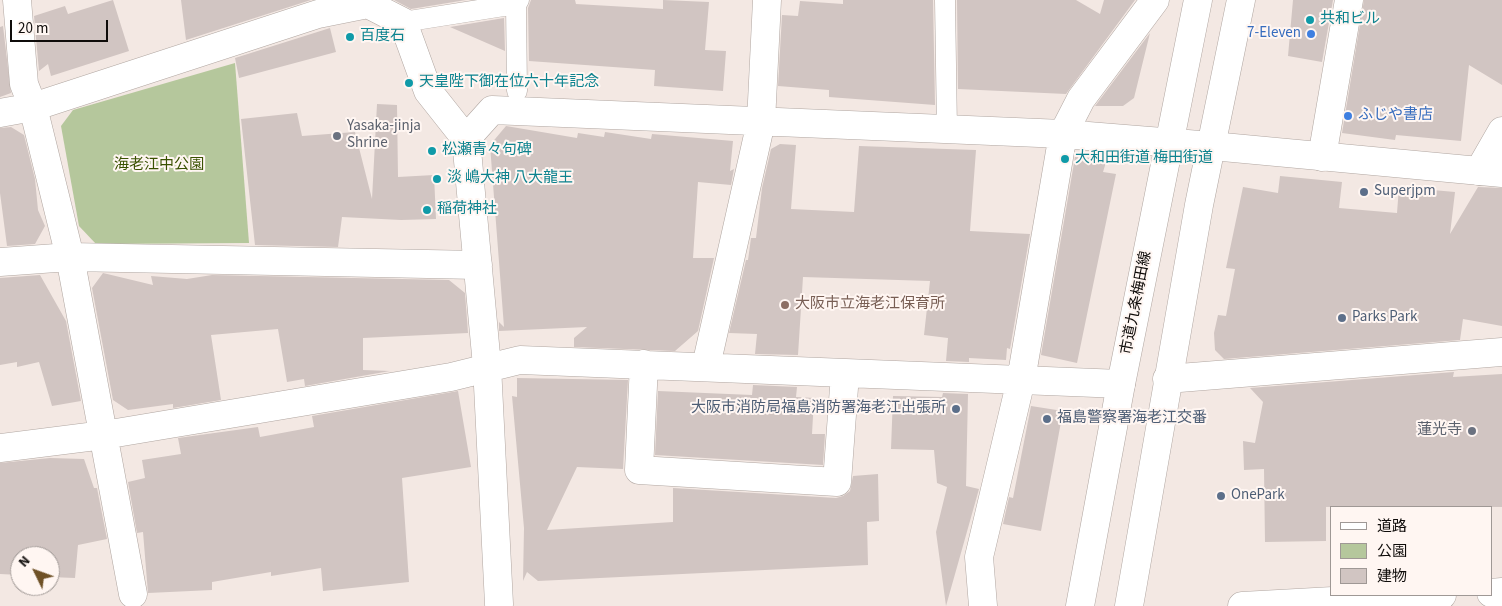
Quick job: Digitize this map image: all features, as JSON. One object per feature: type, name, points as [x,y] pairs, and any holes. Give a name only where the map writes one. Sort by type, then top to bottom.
[{"type":"main road","points":[[17,0],[24,84],[33,107],[70,257],[133,594]]},
{"type":"main road","points":[[706,366],[761,122],[768,0]]},
{"type":"main road","points":[[983,606],[979,557],[1021,380],[1063,134],[1081,99],[1155,0]]},
{"type":"main road","name":"市道九条梅田線","points":[[1080,606],[1121,384],[1198,0]]},
{"type":"main road","points":[[1129,606],[1167,379],[1241,0]]},
{"type":"main road","points":[[1322,156],[1349,0]]},
{"type":"main road","points":[[0,113],[33,107],[318,14],[368,2],[403,22],[428,91],[466,139],[487,366],[499,604]]},
{"type":"main road","points":[[466,139],[492,110],[1063,134],[1171,141],[1490,172],[1502,131]]},
{"type":"main road","points":[[0,262],[70,257],[478,265]]},
{"type":"main road","points":[[1167,379],[1502,352]]},
{"type":"main road","points":[[0,448],[104,435],[451,377],[487,366],[520,360],[1121,384]]},
{"type":"main road","points":[[644,364],[639,470],[837,482],[845,374]]},
{"type":"main road","points":[[1242,606],[1424,596]]},
{"type":"lane","points":[[945,0],[947,130]]},
{"type":"lane","points":[[403,22],[518,2],[517,91]]},
{"type":"green space","name":"海老江中公園","points":[[235,63],[249,243],[96,244],[79,226],[61,126],[73,110]]},
{"type":"building","points":[[113,0],[129,51],[51,76],[48,64],[39,71],[34,16],[65,6],[68,14]]},
{"type":"building","points":[[181,0],[311,0],[186,40]]},
{"type":"building","points":[[394,0],[466,0],[411,9]]},
{"type":"building","points":[[531,0],[575,0],[576,4],[663,9],[663,0],[709,2],[705,50],[726,51],[723,91],[654,86],[655,70],[529,61],[528,8]]},
{"type":"building","points":[[843,0],[933,0],[935,105],[829,97],[829,90],[778,86],[782,15],[798,16],[800,1],[843,4]]},
{"type":"building","points":[[957,0],[1076,0],[1100,14],[1104,0],[1135,0],[1066,94],[958,89]]},
{"type":"building","name":"共和ビル","points":[[1293,0],[1333,0],[1322,62],[1288,56]]},
{"type":"building","points":[[1364,0],[1502,0],[1502,85],[1469,65],[1461,141],[1396,135],[1395,140],[1342,133]]},
{"type":"building","points":[[504,18],[505,51],[450,27]]},
{"type":"building","points":[[3,26],[11,93],[0,97],[0,27]]},
{"type":"building","points":[[330,28],[336,52],[239,78],[235,58]]},
{"type":"building","points":[[1150,33],[1134,98],[1123,106],[1095,106]]},
{"type":"building","points":[[377,104],[397,105],[398,177],[434,175],[436,219],[401,220],[342,217],[338,247],[255,245],[241,119],[297,113],[302,136],[355,132],[372,199]]},
{"type":"building","points":[[506,126],[577,138],[578,133],[604,137],[605,132],[651,139],[652,134],[733,141],[730,171],[734,169],[731,185],[698,182],[693,258],[714,258],[698,331],[675,351],[574,347],[574,338],[587,327],[499,331],[499,322],[504,327],[490,145]]},
{"type":"building","points":[[11,127],[24,135],[35,179],[38,210],[45,226],[35,244],[7,246],[0,193],[0,128]]},
{"type":"building","points":[[780,144],[796,145],[791,209],[854,212],[859,146],[976,150],[970,231],[1030,234],[1010,349],[1007,348],[1006,360],[969,358],[969,362],[946,361],[948,338],[924,335],[930,281],[803,277],[798,355],[755,354],[757,334],[729,333],[746,260],[748,260],[751,238],[756,238],[762,188],[771,149]]},
{"type":"building","points":[[1075,157],[1107,159],[1103,172],[1116,174],[1077,363],[1041,355]]},
{"type":"building","points":[[1280,176],[1342,182],[1339,208],[1397,213],[1399,187],[1455,192],[1450,234],[1478,187],[1502,188],[1502,326],[1463,319],[1460,340],[1224,359],[1215,350],[1214,333],[1218,315],[1226,316],[1235,269],[1226,268],[1243,187],[1278,193]]},
{"type":"building","points":[[103,273],[153,285],[151,276],[187,279],[212,275],[449,280],[465,293],[468,333],[363,338],[363,370],[390,371],[305,386],[304,379],[287,382],[278,329],[211,335],[221,400],[173,408],[173,404],[128,410],[113,400],[92,288]]},
{"type":"building","points":[[40,275],[66,321],[81,401],[52,406],[39,362],[17,367],[17,362],[0,365],[0,278]]},
{"type":"building","points":[[1454,372],[1453,377],[1502,374],[1502,507],[1330,506],[1326,507],[1326,541],[1265,542],[1264,469],[1244,470],[1243,441],[1255,443],[1263,402],[1250,388]]},
{"type":"building","points":[[517,378],[628,380],[623,469],[577,467],[547,530],[673,522],[673,488],[836,498],[850,491],[853,476],[878,474],[879,521],[867,522],[868,565],[538,581],[527,572],[523,581],[524,528],[512,396],[517,397]]},
{"type":"building","points":[[753,385],[797,387],[796,397],[814,398],[812,434],[825,434],[823,465],[655,455],[658,391],[752,395]]},
{"type":"building","points":[[458,391],[471,467],[402,478],[409,582],[323,591],[321,568],[271,576],[271,572],[212,582],[212,590],[148,593],[143,532],[137,533],[128,482],[145,478],[142,460],[181,454],[178,438],[258,427],[260,437],[314,427],[312,416]]},
{"type":"building","points":[[943,393],[968,394],[966,486],[979,489],[946,606],[936,532],[947,487],[937,483],[934,450],[891,449],[893,396],[942,397]]},
{"type":"building","points":[[1031,406],[1063,411],[1041,531],[1003,524],[1009,497],[1013,498]]},
{"type":"building","points":[[50,458],[84,459],[94,488],[97,488],[107,539],[78,545],[75,578],[60,577],[60,546],[10,546],[10,574],[0,574],[0,463]]},
{"type":"place","name":"共和ビル","points":[[1310,20]]},
{"type":"place","name":"7-Eleven","points":[[1311,34]]},
{"type":"place","name":"百度石","points":[[350,37]]},
{"type":"place","name":"天皇陛下御在位六十年記念","points":[[409,83]]},
{"type":"place","name":"ふじや書店","points":[[1348,116]]},
{"type":"place","name":"Yasaka-jinja Shrine","points":[[337,136]]},
{"type":"place","name":"松瀬青々句碑","points":[[432,151]]},
{"type":"place","name":"大和田街道 梅田街道","points":[[1065,159]]},
{"type":"place","name":"淡 嶋大神 八大龍王","points":[[437,179]]},
{"type":"place","name":"Superjpm","points":[[1364,192]]},
{"type":"place","name":"稲荷神社","points":[[427,210]]},
{"type":"place","name":"大阪市立海老江保育所","points":[[785,305]]},
{"type":"place","name":"Parks Park","points":[[1342,318]]},
{"type":"place","name":"大阪市消防局福島消防署海老江出張所","points":[[956,409]]},
{"type":"place","name":"福島警察署海老江交番","points":[[1047,419]]},
{"type":"place","name":"蓮光寺","points":[[1472,431]]},
{"type":"place","name":"OnePark","points":[[1221,496]]}]
